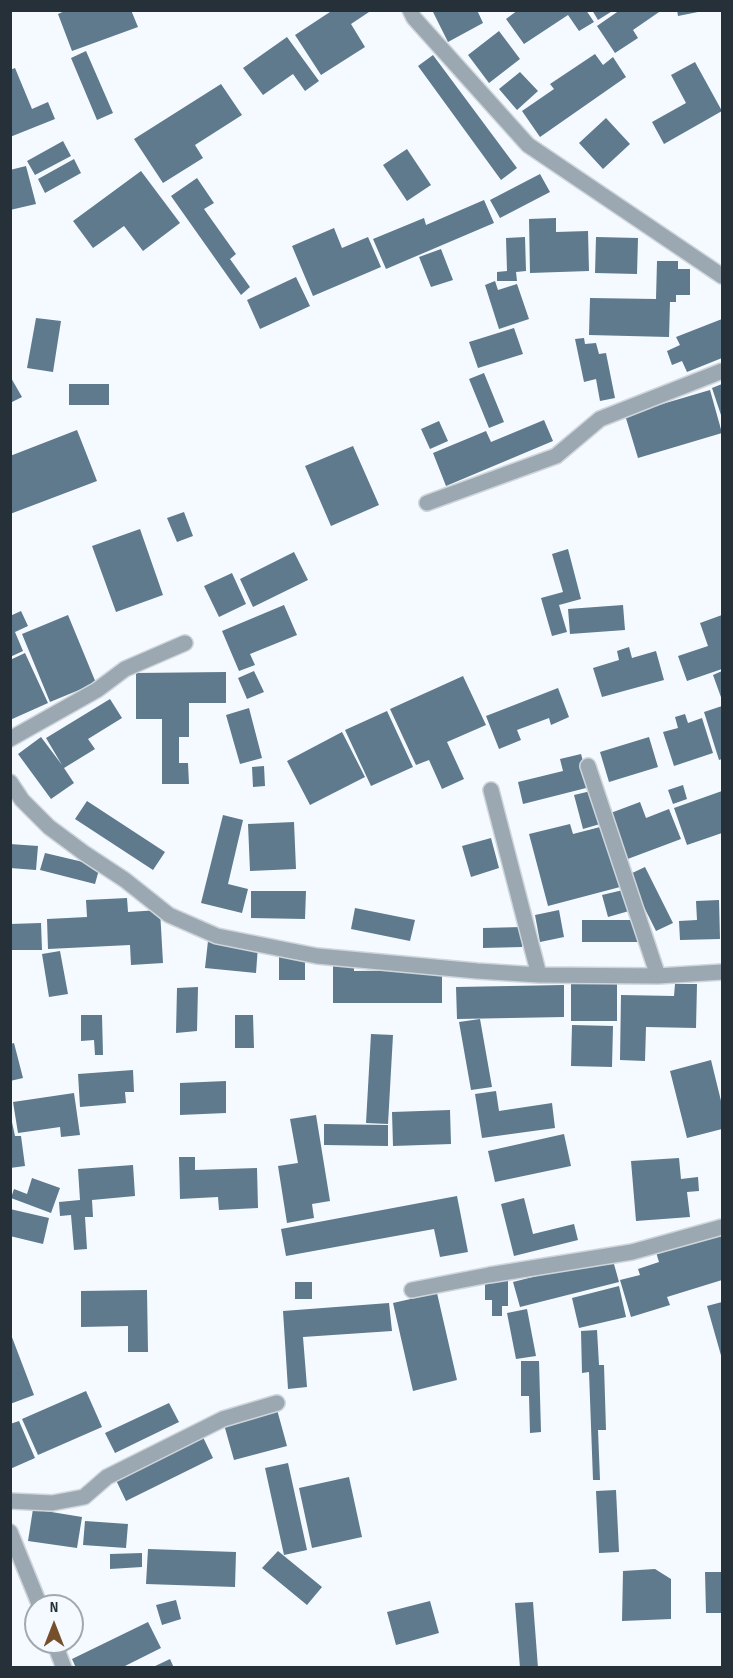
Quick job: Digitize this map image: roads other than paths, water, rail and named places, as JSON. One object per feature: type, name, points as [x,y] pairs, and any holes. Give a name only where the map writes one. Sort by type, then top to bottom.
[{"type":"street","points":[[410,10],[414,18],[528,145],[723,276]]},
{"type":"street","points":[[427,503],[556,456],[600,419],[723,371]]},
{"type":"street","points":[[10,739],[97,690],[125,669],[185,643]]},
{"type":"street","points":[[588,766],[658,976]]},
{"type":"street","points":[[10,782],[22,800],[49,827],[66,840],[125,879],[169,915],[217,936],[317,956],[540,975],[658,976],[723,972]]},
{"type":"street","points":[[490,790],[540,975]]},
{"type":"street","points":[[411,1290],[632,1252],[723,1227]]},
{"type":"street","points":[[10,1501],[52,1503],[84,1497],[107,1477],[223,1419],[277,1404]]},
{"type":"street","points":[[10,1532],[35,1594]]}]
